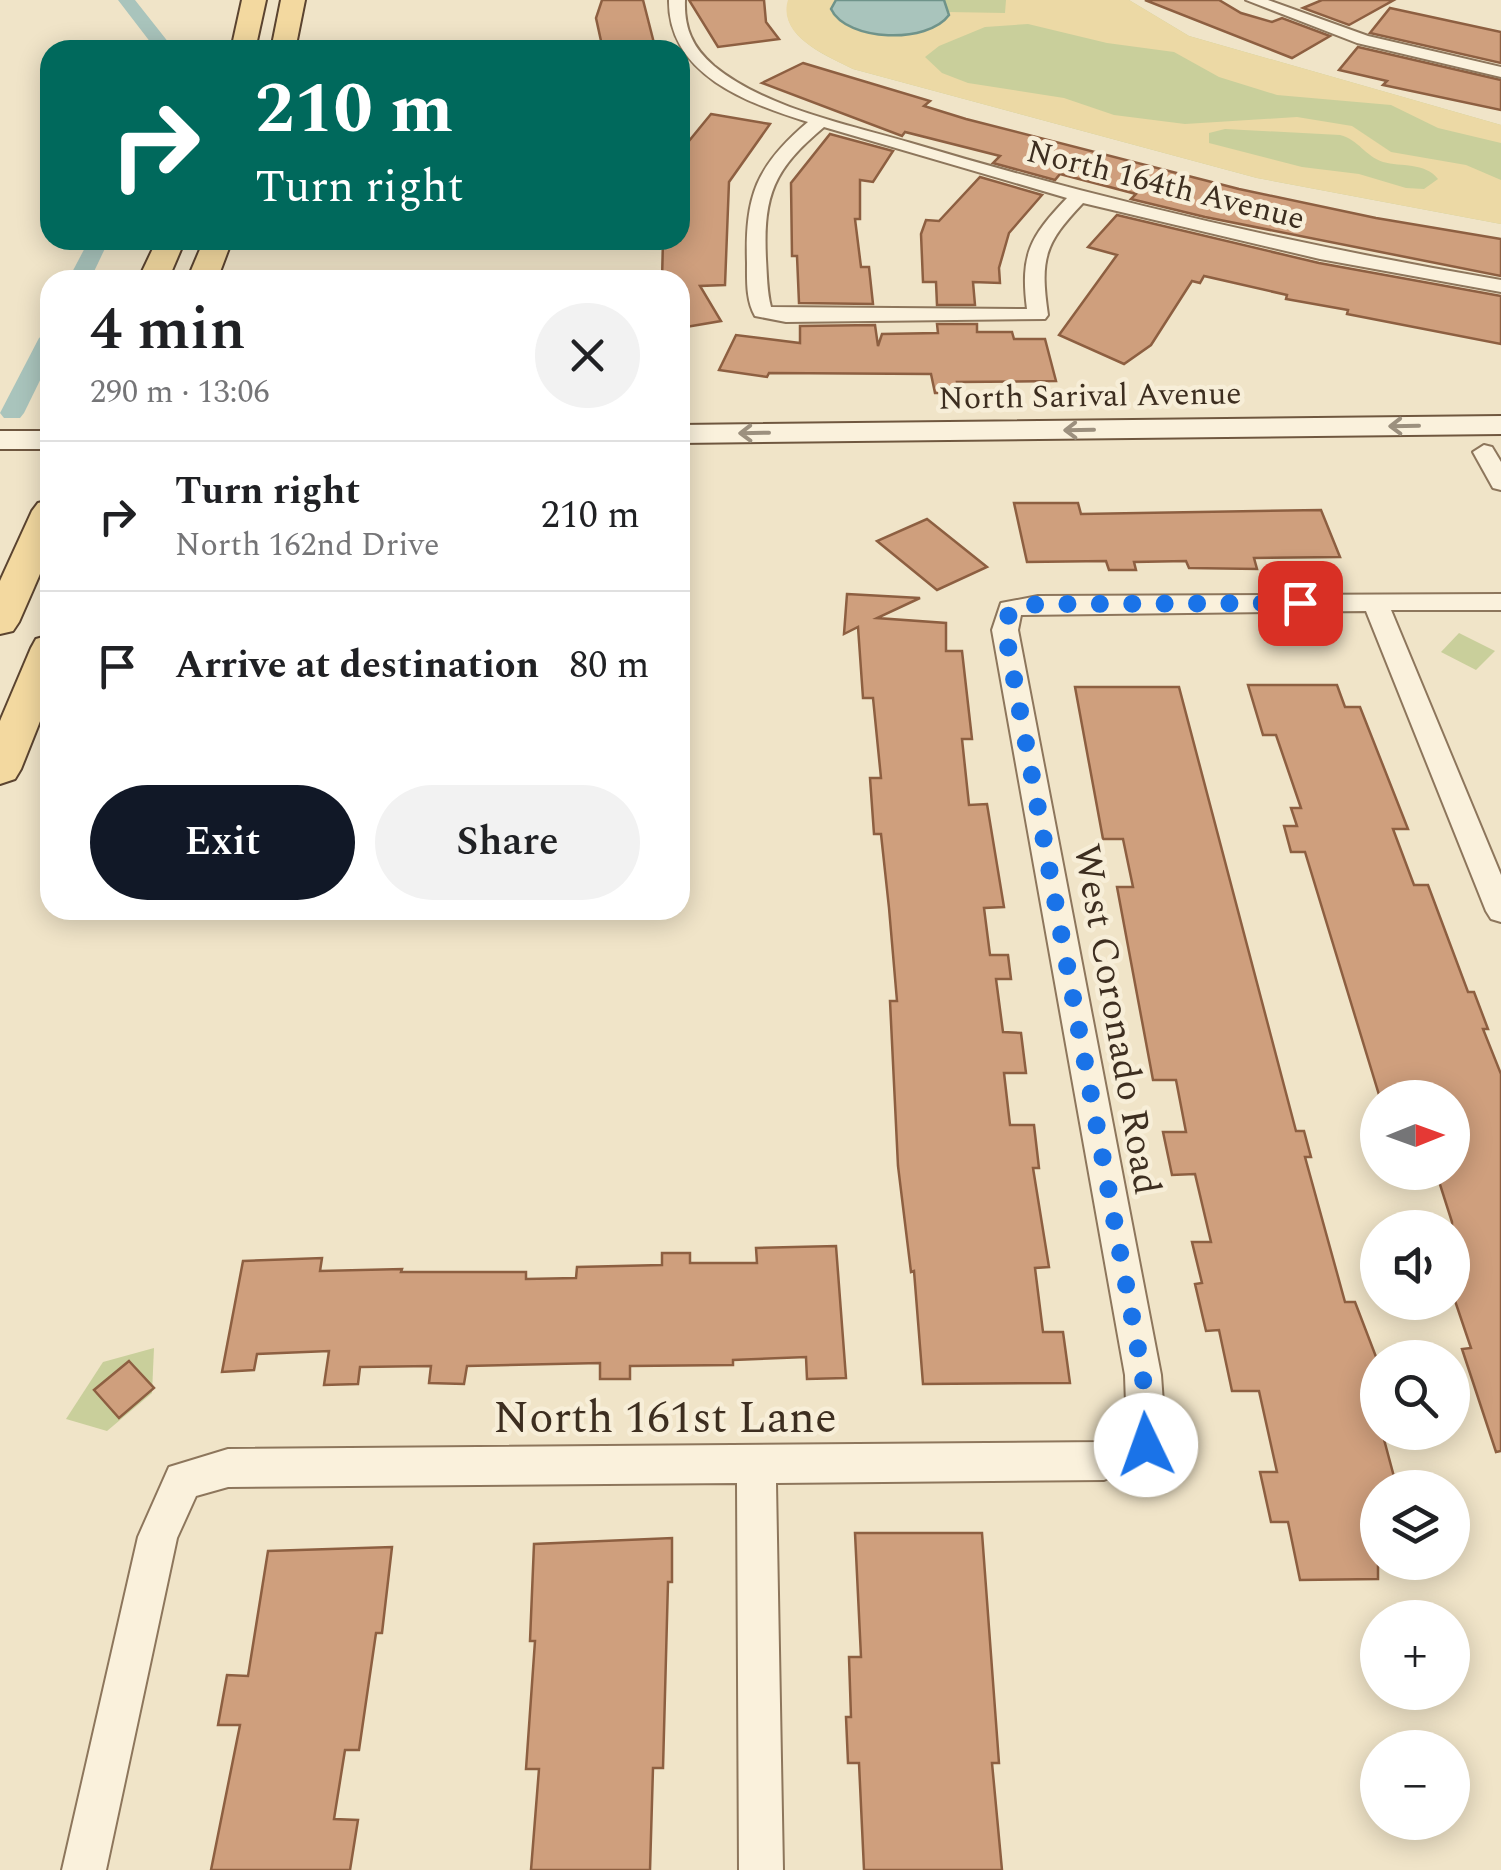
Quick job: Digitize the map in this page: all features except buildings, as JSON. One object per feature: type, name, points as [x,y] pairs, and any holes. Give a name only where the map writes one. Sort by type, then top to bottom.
[{"type":"main road","points":[[245,40],[254,0]]},
{"type":"main road","points":[[285,40],[293,0]]},
{"type":"main road","name":"North Sarival Avenue","points":[[690,434],[1501,425]]},
{"type":"main road","points":[[17,450],[40,461]]},
{"type":"main road","name":"North Sarival Avenue","points":[[690,459],[1493,452]]},
{"type":"main road","points":[[0,622],[40,533]]},
{"type":"main road","points":[[0,770],[40,672]]},
{"type":"street","name":"North 164th Avenue","points":[[677,0],[676,25],[687,40]]},
{"type":"street","points":[[1254,0],[1363,40],[1501,72]]},
{"type":"street","name":"North 164th Avenue","points":[[690,45],[702,62],[743,92],[820,121],[1079,196],[1330,256],[1501,286]]},
{"type":"street","points":[[820,121],[781,153],[762,181],[757,197],[758,296],[762,312],[786,316],[1038,316],[1033,256],[1045,232],[1079,196]]},
{"type":"street","points":[[1493,452],[1501,482]]},
{"type":"street","points":[[1501,602],[1375,603],[1501,912]]},
{"type":"street","name":"West Coronado Road","points":[[1146,1445],[1143,1376],[1005,630],[1010,609],[1038,604],[1375,603]]},
{"type":"street","name":"North 161st Lane","points":[[84,1870],[158,1537],[183,1481],[228,1468],[1104,1462],[1146,1445]]},
{"type":"street","points":[[756,1462],[761,1870]]},
{"type":"green space","points":[[789,0],[1129,0],[1189,36],[1501,125],[1501,224],[1257,178],[853,69],[818,51],[797,34],[787,13]]},
{"type":"green space","points":[[1459,633],[1495,651],[1476,670],[1441,652]]},
{"type":"green space","points":[[154,1348],[152,1393],[107,1431],[66,1419],[103,1362]]},
{"type":"sand","points":[[788,0],[836,0],[832,14],[843,23],[874,34],[892,35],[925,30],[948,12],[1005,13],[1006,0],[1129,0],[1189,36],[1501,125],[1501,143],[1438,128],[1391,105],[1277,95],[1219,77],[1174,52],[1107,43],[1028,24],[985,27],[939,46],[925,57],[942,73],[968,83],[1064,98],[1114,115],[1185,124],[1297,117],[1352,126],[1391,152],[1466,165],[1501,180],[1501,224],[1257,178],[853,69],[807,43],[790,24]],"holes":[[[1225,129],[1340,135],[1377,159],[1420,167],[1438,179],[1424,189],[1406,188],[1359,174],[1302,167],[1209,143],[1209,133]]]},
{"type":"water","points":[[836,0],[944,0],[949,15],[939,24],[907,35],[870,33],[840,20],[831,9]]},
{"type":"waterway","points":[[126,0],[158,40]]},
{"type":"waterway","points":[[84,270],[94,250]]},
{"type":"waterway","points":[[12,413],[40,358]]},
{"type":"route","points":[[1146,1445],[1143,1376],[1005,630],[1010,609],[1038,604],[1300,603]]}]
